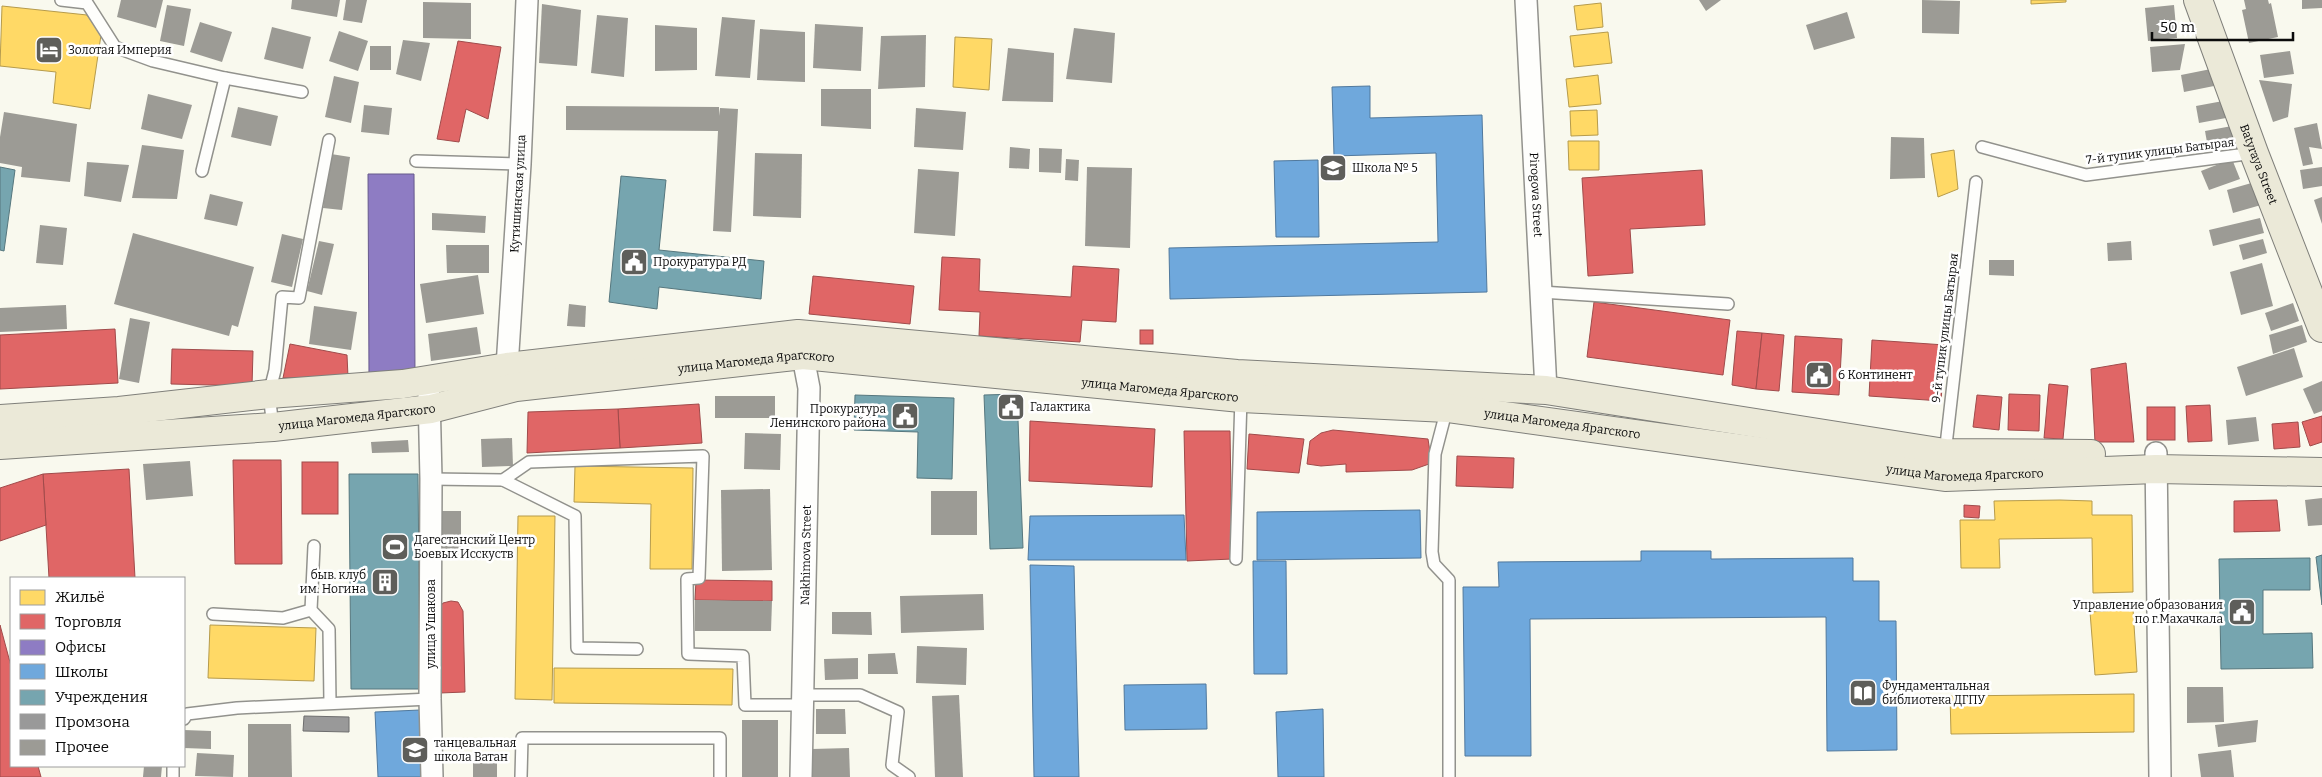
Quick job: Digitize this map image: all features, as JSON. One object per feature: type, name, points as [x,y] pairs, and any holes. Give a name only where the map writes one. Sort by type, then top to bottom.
[{"type":"main road","name":"Batyraya Street","points":[[2198,0],[2254,153],[2322,328]]},
{"type":"main road","name":"Batyraya Street","points":[[2216,0],[2267,140],[2322,278]]},
{"type":"main road","name":"улица Магомеда Ярагского","points":[[0,419],[119,411],[269,394],[427,381],[512,377],[801,344],[1239,386],[1446,397],[1945,465],[2156,461],[2322,453]]},
{"type":"main road","name":"улица Магомеда Ярагского","points":[[0,445],[273,427],[431,409],[512,377]]},
{"type":"main road","name":"улица Магомеда Ярагского","points":[[1446,397],[1546,390],[1945,465]]},
{"type":"main road","name":"улица Магомеда Ярагского","points":[[2156,461],[2322,472]]},
{"type":"street","name":"Кутишинская улица","points":[[512,377],[527,0]]},
{"type":"street","name":"Pirogova Street","points":[[1526,0],[1546,390]]},
{"type":"street","name":"Nakhimova Street","points":[[801,344],[809,388],[801,777]]},
{"type":"street","name":"улица Ушакова","points":[[427,381],[431,409],[430,698],[432,777]]},
{"type":"street","points":[[2156,461],[2160,777]]},
{"type":"lane","points":[[61,0],[87,4],[115,47],[153,61],[225,78],[302,92]]},
{"type":"lane","points":[[202,171],[225,78]]},
{"type":"lane","points":[[273,427],[269,394],[275,370],[282,297],[299,298],[329,140]]},
{"type":"lane","name":"7-й тупик улицы Батырая","points":[[1982,147],[2086,175],[2254,153]]},
{"type":"lane","points":[[416,160],[520,164]]},
{"type":"lane","name":"9-й тупик улицы Батырая","points":[[1945,465],[1976,182]]},
{"type":"lane","points":[[1541,292],[1728,304]]},
{"type":"lane","points":[[1236,559],[1239,386]]},
{"type":"lane","points":[[1446,397],[1435,454],[1432,552],[1434,564],[1449,580],[1449,777]]},
{"type":"lane","points":[[503,480],[529,462],[703,456],[699,578],[686,579],[688,654],[743,656],[745,705],[860,695],[898,712],[892,765],[909,777]]},
{"type":"lane","points":[[431,479],[503,480],[575,516],[577,648],[637,648]]},
{"type":"lane","points":[[314,546],[311,610],[329,629],[330,703]]},
{"type":"lane","points":[[213,614],[283,618],[311,610]]},
{"type":"lane","points":[[185,717],[187,714],[237,708],[430,698]]},
{"type":"lane","points":[[521,777],[522,738],[720,738],[720,777]]},
{"type":"building: Жильё","points":[[2031,0],[2066,0],[2066,2],[2031,4]]},
{"type":"building: Жильё","points":[[1601,3],[1603,27],[1577,30],[1574,6]]},
{"type":"building: Жильё","name":"Золотая Империя","points":[[2,6],[87,15],[101,35],[90,109],[53,103],[56,72],[0,66]]},
{"type":"building: Жильё","points":[[1608,32],[1612,63],[1574,67],[1570,36]]},
{"type":"building: Жильё","points":[[955,37],[992,39],[989,90],[953,87]]},
{"type":"building: Жильё","points":[[1598,75],[1601,104],[1569,107],[1566,79]]},
{"type":"building: Жильё","points":[[1597,110],[1598,135],[1571,136],[1570,111]]},
{"type":"building: Жильё","points":[[1568,141],[1599,141],[1599,170],[1569,170]]},
{"type":"building: Жильё","points":[[1954,150],[1958,189],[1938,197],[1931,154]]},
{"type":"building: Жильё","points":[[575,466],[693,468],[692,569],[650,569],[651,504],[574,502]]},
{"type":"building: Жильё","points":[[1994,501],[2092,501],[2092,515],[2132,515],[2133,592],[2093,593],[2092,538],[1999,539],[2000,568],[1961,568],[1960,520],[1995,520]]},
{"type":"building: Жильё","points":[[518,516],[555,516],[552,700],[515,699]]},
{"type":"building: Жильё","points":[[2133,609],[2137,672],[2095,675],[2090,612]]},
{"type":"building: Жильё","points":[[210,625],[316,628],[314,681],[208,678]]},
{"type":"building: Жильё","points":[[554,668],[733,669],[732,705],[554,703]]},
{"type":"building: Жильё","points":[[2134,694],[2134,732],[1951,734],[1950,696]]},
{"type":"building: Торговля","points":[[458,41],[501,47],[488,119],[466,109],[459,142],[437,139]]},
{"type":"building: Торговля","points":[[1702,170],[1705,225],[1630,229],[1633,273],[1588,276],[1582,178]]},
{"type":"building: Торговля","points":[[942,257],[980,259],[979,291],[1071,297],[1073,266],[1119,269],[1116,322],[1082,320],[1080,342],[979,336],[980,312],[939,310]]},
{"type":"building: Торговля","points":[[813,276],[914,286],[910,324],[809,314]]},
{"type":"building: Торговля","points":[[1594,302],[1730,320],[1723,375],[1587,357]]},
{"type":"building: Торговля","points":[[115,329],[118,383],[0,389],[0,335]]},
{"type":"building: Торговля","points":[[1140,330],[1153,330],[1153,344],[1140,344]]},
{"type":"building: Торговля","points":[[1737,331],[1762,333],[1756,389],[1732,385]]},
{"type":"building: Торговля","points":[[1762,333],[1784,335],[1779,391],[1756,389]]},
{"type":"building: Торговля","points":[[1795,336],[1842,339],[1839,395],[1792,392]]},
{"type":"building: Торговля","points":[[1872,340],[1945,345],[1941,401],[1869,396]]},
{"type":"building: Торговля","points":[[290,344],[347,355],[348,377],[283,378]]},
{"type":"building: Торговля","points":[[172,349],[253,351],[252,386],[171,384]]},
{"type":"building: Торговля","points":[[2126,363],[2134,442],[2095,442],[2091,369]]},
{"type":"building: Торговля","points":[[2049,384],[2068,386],[2063,439],[2044,438]]},
{"type":"building: Торговля","points":[[2009,394],[2040,395],[2039,431],[2008,430]]},
{"type":"building: Торговля","points":[[1977,395],[2002,397],[1999,430],[1973,427]]},
{"type":"building: Торговля","points":[[699,404],[702,443],[620,448],[618,409]]},
{"type":"building: Торговля","points":[[2210,405],[2212,441],[2188,442],[2186,406]]},
{"type":"building: Торговля","points":[[2147,407],[2175,407],[2175,440],[2147,440]]},
{"type":"building: Торговля","points":[[618,409],[620,448],[527,453],[528,412]]},
{"type":"building: Торговля","points":[[2322,416],[2322,442],[2310,446],[2302,422]]},
{"type":"building: Торговля","points":[[1030,421],[1155,429],[1152,487],[1029,481]]},
{"type":"building: Торговля","points":[[2298,422],[2300,447],[2274,449],[2272,424]]},
{"type":"building: Торговля","points":[[1333,430],[1428,439],[1429,464],[1412,470],[1346,472],[1346,464],[1321,466],[1307,464],[1310,441],[1321,433]]},
{"type":"building: Торговля","points":[[1184,431],[1230,431],[1232,559],[1187,561]]},
{"type":"building: Торговля","points":[[1249,434],[1304,439],[1299,473],[1247,469]]},
{"type":"building: Торговля","points":[[1457,456],[1514,458],[1513,488],[1456,486]]},
{"type":"building: Торговля","points":[[233,460],[281,460],[282,564],[235,564]]},
{"type":"building: Торговля","points":[[302,462],[338,462],[338,514],[302,514]]},
{"type":"building: Торговля","points":[[129,469],[135,577],[49,577],[43,474]]},
{"type":"building: Торговля","points":[[43,474],[46,525],[0,541],[0,488]]},
{"type":"building: Торговля","points":[[2277,500],[2280,531],[2234,532],[2234,501]]},
{"type":"building: Торговля","points":[[1964,505],[1980,506],[1979,518],[1964,517]]},
{"type":"building: Торговля","points":[[696,580],[772,581],[772,601],[695,600]]},
{"type":"building: Торговля","points":[[458,602],[463,611],[465,692],[440,693],[438,610],[443,603]]},
{"type":"building: Торговля","points":[[0,625],[10,662],[10,767],[38,767],[41,777],[0,777]]},
{"type":"building: Офисы","points":[[368,174],[414,174],[415,376],[369,376]]},
{"type":"building: Школы","points":[[1370,86],[1370,118],[1482,115],[1487,292],[1170,299],[1169,248],[1438,242],[1436,153],[1334,156],[1332,87]]},
{"type":"building: Школы","points":[[1318,160],[1319,237],[1276,237],[1274,161]]},
{"type":"building: Школы","points":[[1420,510],[1421,558],[1257,560],[1257,512]]},
{"type":"building: Школы","points":[[1184,515],[1186,560],[1028,560],[1030,516]]},
{"type":"building: Школы","points":[[1641,551],[1711,551],[1711,559],[1853,558],[1853,581],[1879,581],[1879,621],[1896,621],[1897,750],[1827,751],[1826,617],[1530,619],[1531,756],[1465,756],[1463,587],[1499,587],[1498,562],[1641,561]]},
{"type":"building: Школы","points":[[1253,561],[1286,561],[1287,674],[1254,674]]},
{"type":"building: Школы","points":[[1030,565],[1074,566],[1079,777],[1034,777]]},
{"type":"building: Школы","points":[[1206,684],[1207,729],[1125,730],[1124,685]]},
{"type":"building: Школы","points":[[1323,709],[1324,777],[1278,777],[1276,712]]},
{"type":"building: Школы","points":[[420,710],[423,777],[378,777],[375,712]]},
{"type":"building: Учреждения","points":[[0,167],[15,170],[4,251],[0,250]]},
{"type":"building: Учреждения","name":"Прокуратура РД","points":[[621,176],[666,180],[659,250],[764,261],[761,299],[659,287],[657,309],[609,302]]},
{"type":"building: Учреждения","points":[[1017,394],[1023,548],[990,549],[984,395]]},
{"type":"building: Учреждения","points":[[855,395],[954,398],[952,479],[917,478],[918,432],[854,430]]},
{"type":"building: Учреждения","name":"быв. клуб им. Ногина","points":[[349,474],[418,474],[420,689],[351,689]]},
{"type":"building: Учреждения","points":[[2322,555],[2322,605],[2316,557]]},
{"type":"building: Учреждения","name":"Управление образования по г.Махачкала","points":[[2310,558],[2310,590],[2263,590],[2263,634],[2312,633],[2313,668],[2221,669],[2219,559]]},
{"type":"building: Промзона","points":[[304,716],[349,717],[349,732],[303,731]]},
{"type":"building: Прочее","points":[[121,0],[163,0],[156,28],[117,17]]},
{"type":"building: Прочее","points":[[292,0],[340,0],[337,17],[291,9]]},
{"type":"building: Прочее","points":[[346,0],[367,0],[362,23],[343,20]]},
{"type":"building: Прочее","points":[[1699,0],[1721,0],[1706,11]]},
{"type":"building: Прочее","points":[[1922,0],[1960,1],[1959,34],[1922,33]]},
{"type":"building: Прочее","points":[[2244,0],[2268,0],[2269,4],[2271,3],[2278,37],[2249,43],[2242,10],[2246,9]]},
{"type":"building: Прочее","points":[[2302,0],[2322,0],[2322,8],[2302,9]]},
{"type":"building: Прочее","points":[[423,2],[471,3],[471,39],[423,38]]},
{"type":"building: Прочее","points":[[542,4],[581,10],[577,66],[539,63]]},
{"type":"building: Прочее","points":[[167,5],[191,9],[184,46],[160,41]]},
{"type":"building: Прочее","points":[[2174,5],[2177,38],[2148,41],[2145,8]]},
{"type":"building: Прочее","points":[[1847,12],[1855,38],[1814,50],[1806,25]]},
{"type":"building: Прочее","points":[[597,15],[628,18],[624,77],[591,73]]},
{"type":"building: Прочее","points":[[722,17],[755,20],[750,78],[715,76]]},
{"type":"building: Прочее","points":[[200,22],[232,32],[222,62],[190,52]]},
{"type":"building: Прочее","points":[[815,24],[863,27],[861,71],[813,68]]},
{"type":"building: Прочее","points":[[655,25],[697,28],[697,70],[655,71]]},
{"type":"building: Прочее","points":[[272,27],[311,37],[303,69],[264,59]]},
{"type":"building: Прочее","points":[[1074,28],[1115,33],[1112,83],[1066,79]]},
{"type":"building: Прочее","points":[[760,29],[805,32],[805,82],[757,80]]},
{"type":"building: Прочее","points":[[339,31],[368,41],[358,71],[329,61]]},
{"type":"building: Прочее","points":[[926,35],[925,87],[878,89],[881,36]]},
{"type":"building: Прочее","points":[[403,40],[430,43],[421,81],[396,74]]},
{"type":"building: Прочее","points":[[2185,44],[2180,70],[2152,72],[2150,47]]},
{"type":"building: Прочее","points":[[370,46],[391,46],[391,70],[370,70]]},
{"type":"building: Прочее","points":[[1008,48],[1054,53],[1053,102],[1002,101]]},
{"type":"building: Прочее","points":[[2290,51],[2294,74],[2264,78],[2260,55]]},
{"type":"building: Прочее","points":[[2211,69],[2214,86],[2184,92],[2181,75]]},
{"type":"building: Прочее","points":[[334,76],[359,82],[351,123],[325,117]]},
{"type":"building: Прочее","points":[[2259,80],[2292,84],[2288,117],[2273,122]]},
{"type":"building: Прочее","points":[[821,89],[871,89],[871,129],[821,126]]},
{"type":"building: Прочее","points":[[148,94],[192,105],[182,139],[141,129]]},
{"type":"building: Прочее","points":[[2223,101],[2226,118],[2199,123],[2196,106]]},
{"type":"building: Прочее","points":[[364,105],[392,108],[389,135],[361,132]]},
{"type":"building: Прочее","points":[[566,106],[719,107],[719,116],[720,108],[738,109],[731,232],[713,231],[718,131],[566,130]]},
{"type":"building: Прочее","points":[[238,107],[278,116],[271,146],[231,137]]},
{"type":"building: Прочее","points":[[916,108],[966,112],[963,150],[914,147]]},
{"type":"building: Прочее","points":[[4,112],[77,124],[70,182],[21,177],[22,167],[0,163],[0,137]]},
{"type":"building: Прочее","points":[[2317,123],[2322,149],[2309,147],[2313,164],[2303,166],[2294,128]]},
{"type":"building: Прочее","points":[[2232,126],[2235,143],[2208,148],[2205,131]]},
{"type":"building: Прочее","points":[[1891,137],[1924,138],[1925,178],[1890,179]]},
{"type":"building: Прочее","points":[[142,145],[184,150],[177,199],[132,198]]},
{"type":"building: Прочее","points":[[1010,147],[1030,149],[1029,169],[1009,168]]},
{"type":"building: Прочее","points":[[1039,148],[1062,149],[1061,173],[1039,172]]},
{"type":"building: Прочее","points":[[755,153],[802,154],[801,218],[753,216]]},
{"type":"building: Прочее","points":[[331,154],[350,157],[342,210],[323,208]]},
{"type":"building: Прочее","points":[[1066,159],[1079,160],[1078,181],[1065,180]]},
{"type":"building: Прочее","points":[[2232,159],[2240,179],[2209,190],[2201,171]]},
{"type":"building: Прочее","points":[[87,162],[129,165],[121,202],[84,196]]},
{"type":"building: Прочее","points":[[1087,167],[1132,168],[1130,248],[1085,246]]},
{"type":"building: Прочее","points":[[2322,167],[2322,186],[2303,189],[2300,170]]},
{"type":"building: Прочее","points":[[918,169],[959,172],[955,236],[914,233]]},
{"type":"building: Прочее","points":[[2255,182],[2261,205],[2233,213],[2227,190]]},
{"type":"building: Прочее","points":[[210,194],[243,202],[237,226],[204,219]]},
{"type":"building: Прочее","points":[[2322,197],[2322,224],[2314,200]]},
{"type":"building: Прочее","points":[[432,213],[486,216],[485,233],[432,230]]},
{"type":"building: Прочее","points":[[2260,218],[2264,233],[2213,246],[2209,230]]},
{"type":"building: Прочее","points":[[40,225],[67,228],[63,265],[36,263]]},
{"type":"building: Прочее","points":[[133,233],[254,267],[238,327],[232,325],[229,336],[114,304]]},
{"type":"building: Прочее","points":[[282,234],[303,239],[292,287],[271,282]]},
{"type":"building: Прочее","points":[[2263,239],[2267,253],[2243,260],[2239,245]]},
{"type":"building: Прочее","points":[[319,241],[334,244],[322,295],[307,291]]},
{"type":"building: Прочее","points":[[2131,241],[2132,260],[2108,261],[2107,243]]},
{"type":"building: Прочее","points":[[446,245],[489,245],[489,273],[447,273]]},
{"type":"building: Прочее","points":[[1989,260],[2014,260],[2014,276],[1989,275]]},
{"type":"building: Прочее","points":[[2262,263],[2273,306],[2241,315],[2230,272]]},
{"type":"building: Прочее","points":[[478,275],[484,314],[426,323],[420,284]]},
{"type":"building: Прочее","points":[[2293,303],[2299,321],[2271,331],[2265,313]]},
{"type":"building: Прочее","points":[[569,304],[586,306],[585,327],[567,326]]},
{"type":"building: Прочее","points":[[66,305],[67,329],[0,332],[0,308]]},
{"type":"building: Прочее","points":[[314,306],[357,312],[351,350],[309,344]]},
{"type":"building: Прочее","points":[[130,318],[150,322],[139,383],[119,379]]},
{"type":"building: Прочее","points":[[2302,325],[2307,342],[2273,354],[2269,335]]},
{"type":"building: Прочее","points":[[477,327],[481,354],[431,361],[428,334]]},
{"type":"building: Прочее","points":[[2294,348],[2303,377],[2246,396],[2237,367]]},
{"type":"building: Прочее","points":[[2322,381],[2322,411],[2314,414],[2303,389]]},
{"type":"building: Прочее","points":[[715,396],[775,396],[775,418],[715,418]]},
{"type":"building: Прочее","points":[[2256,417],[2259,441],[2228,445],[2226,420]]},
{"type":"building: Прочее","points":[[745,433],[781,434],[780,470],[744,469]]},
{"type":"building: Прочее","points":[[512,438],[513,466],[482,467],[481,439]]},
{"type":"building: Прочее","points":[[408,440],[409,452],[372,453],[371,442]]},
{"type":"building: Прочее","points":[[190,461],[193,496],[146,500],[143,464]]},
{"type":"building: Прочее","points":[[770,489],[772,570],[722,571],[721,490]]},
{"type":"building: Прочее","points":[[931,491],[977,491],[977,535],[931,535]]},
{"type":"building: Прочее","points":[[2322,498],[2322,525],[2308,526],[2305,500]]},
{"type":"building: Прочее","points":[[441,511],[461,511],[461,551],[440,551]]},
{"type":"building: Прочее","points":[[983,594],[984,630],[901,633],[900,596]]},
{"type":"building: Прочее","points":[[695,600],[772,601],[771,631],[695,631]]},
{"type":"building: Прочее","points":[[832,612],[871,612],[872,635],[832,634]]},
{"type":"building: Прочее","points":[[917,646],[967,648],[966,685],[916,683]]},
{"type":"building: Прочее","points":[[895,653],[898,674],[868,674],[868,654]]},
{"type":"building: Прочее","points":[[858,658],[858,679],[825,680],[824,659]]},
{"type":"building: Прочее","points":[[2187,687],[2223,687],[2224,722],[2187,723]]},
{"type":"building: Прочее","points":[[959,695],[963,777],[935,777],[932,696]]},
{"type":"building: Прочее","points":[[816,709],[845,709],[846,734],[816,734]]},
{"type":"building: Прочее","points":[[742,720],[778,720],[778,777],[742,777]]},
{"type":"building: Прочее","points":[[2258,720],[2256,742],[2218,747],[2215,725]]},
{"type":"building: Прочее","points":[[248,724],[291,724],[292,777],[248,777]]},
{"type":"building: Прочее","points":[[185,730],[211,731],[211,749],[185,748]]},
{"type":"building: Прочее","points":[[849,748],[850,777],[812,777],[812,749]]},
{"type":"building: Прочее","points":[[2231,750],[2234,777],[2201,777],[2198,754]]},
{"type":"building: Прочее","points":[[197,753],[234,755],[233,777],[195,776]]},
{"type":"building: Прочее","points":[[473,763],[497,763],[497,777],[473,777]]},
{"type":"building: Прочее","points":[[144,767],[162,767],[161,777],[143,777]]},
{"type":"place","name":"Золотая Империя","points":[[49,50]]},
{"type":"place","name":"Школа № 5","points":[[1333,168]]},
{"type":"place","name":"Прокуратура РД","points":[[634,262]]},
{"type":"place","name":"6 Континент","points":[[1819,375]]},
{"type":"place","name":"Галактика","points":[[1011,407]]},
{"type":"place","name":"Прокуратура Ленинского района","points":[[905,416]]},
{"type":"place","name":"Дагестанский Центр Боевых Исскуств","points":[[395,547]]},
{"type":"place","name":"быв. клуб им. Ногина","points":[[385,582]]},
{"type":"place","name":"Управление образования по г.Махачкала","points":[[2242,612]]},
{"type":"place","name":"Фундаментальная библиотека ДГПУ","points":[[1863,693]]},
{"type":"place","name":"танцевальная школа Ватан","points":[[415,750]]}]
